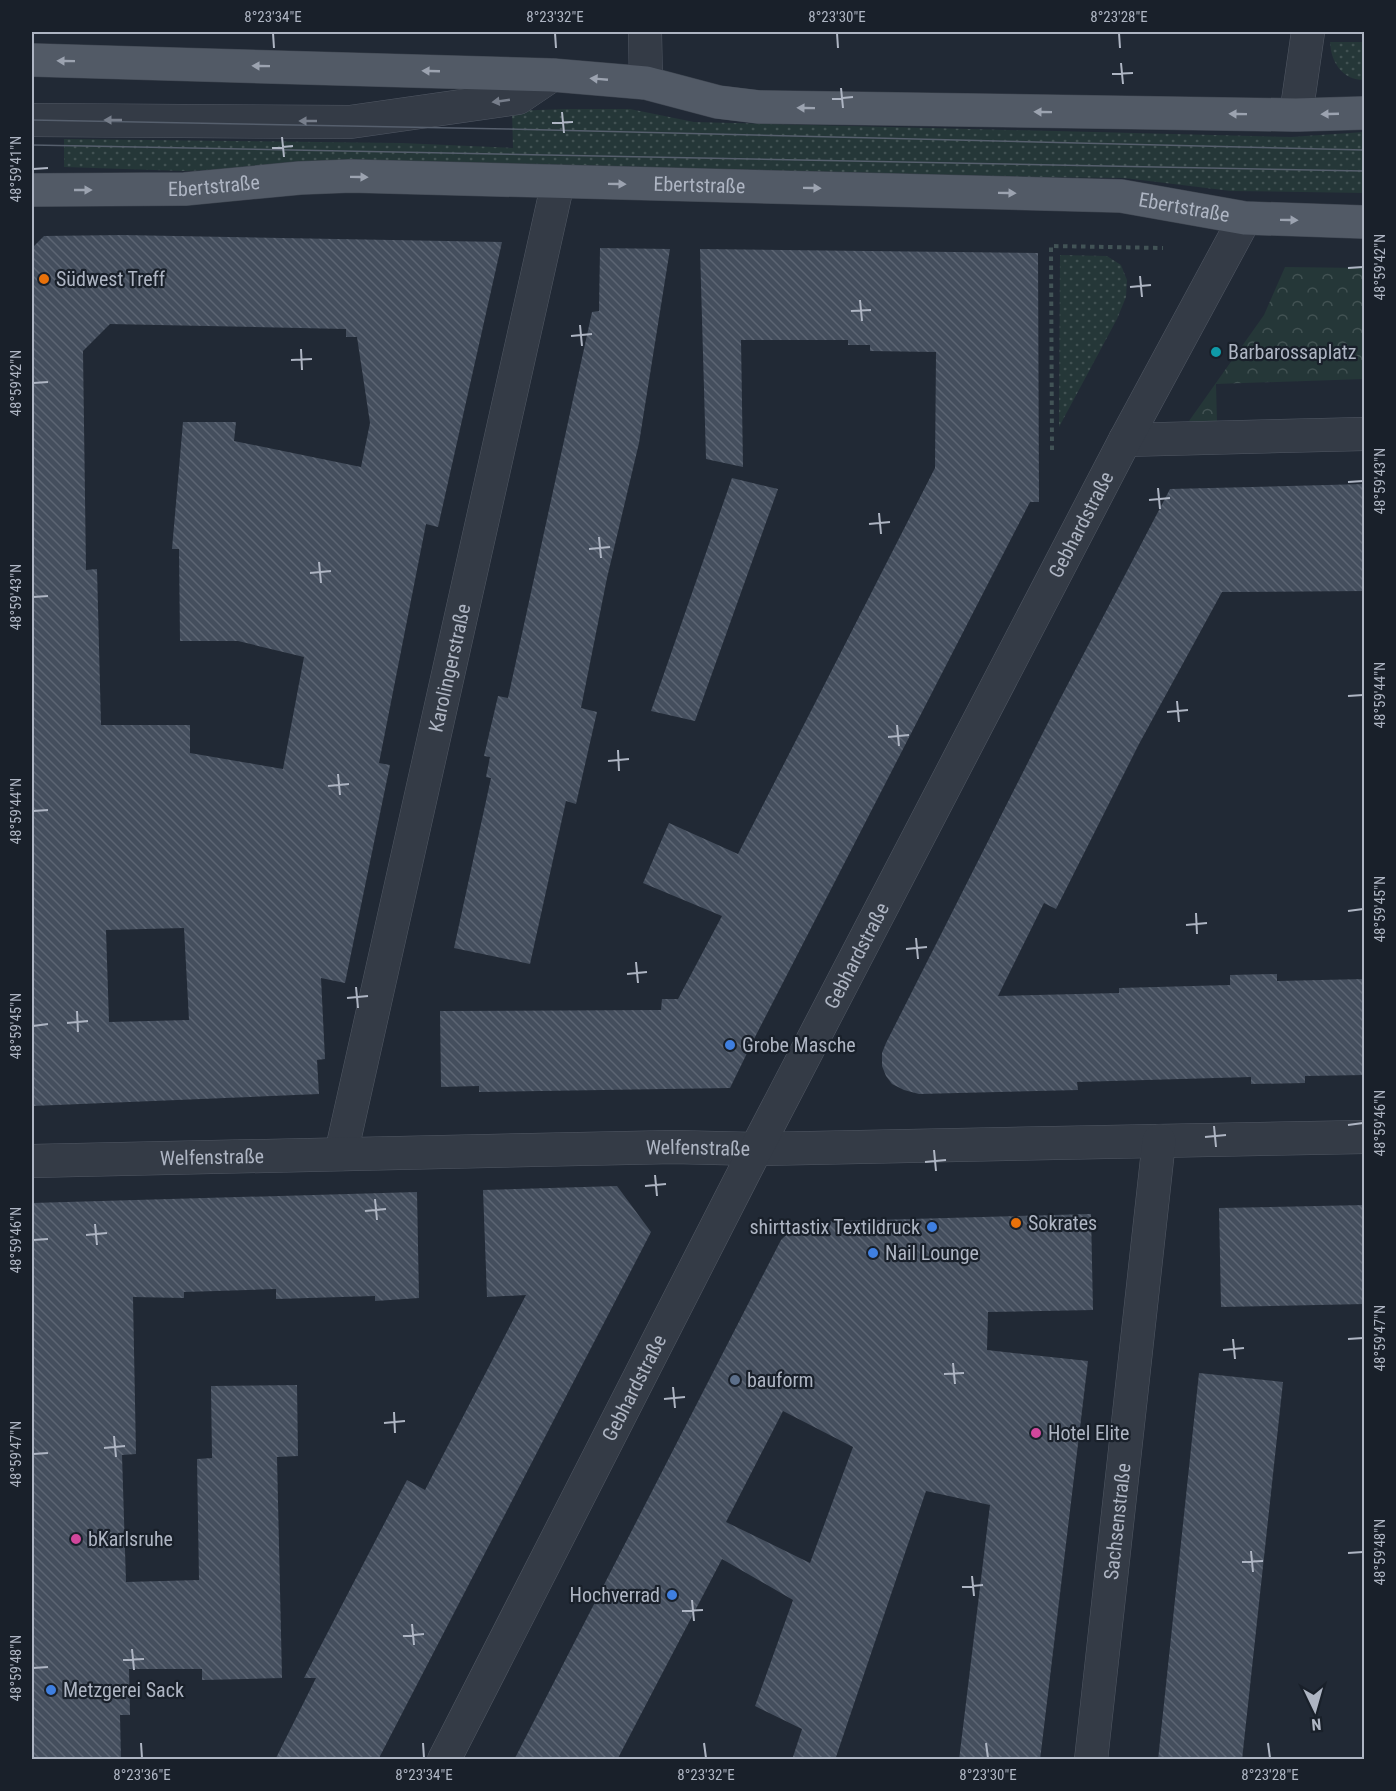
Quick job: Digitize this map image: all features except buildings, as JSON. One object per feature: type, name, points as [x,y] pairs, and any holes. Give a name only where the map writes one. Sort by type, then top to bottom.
[{"type":"main road","points":[[32,60],[552,75],[646,83],[718,102],[759,107],[1296,115],[1365,113]]},
{"type":"main road","name":"Ebertstraße","points":[[32,190],[185,189],[300,178],[351,176],[1121,196],[1245,218],[1365,222]]},
{"type":"street","points":[[645,32],[646,83]]},
{"type":"street","points":[[1296,115],[1308,32]]},
{"type":"street","points":[[32,120],[350,122],[518,98],[552,75]]},
{"type":"street","name":"Karolingerstraße","points":[[341,1154],[558,182]]},
{"type":"street","name":"Gebhardstraße","points":[[444,1760],[756,1149],[1125,440],[1245,218]]},
{"type":"street","points":[[1125,440],[1365,434]]},
{"type":"street","name":"Welfenstraße","points":[[32,1161],[674,1147],[756,1149],[1365,1137]]},
{"type":"street","name":"Sachsenstraße","points":[[1091,1760],[1159,1141]]},
{"type":"path","points":[[1051,246],[1052,450]]},
{"type":"green space","points":[[1330,42],[1364,42],[1364,80],[1350,77],[1339,68],[1335,63]]},
{"type":"green space","points":[[630,109],[694,122],[1291,137],[1364,132],[1364,193],[1231,191],[1124,178],[241,169],[184,171],[64,167],[64,139],[402,143],[513,148],[512,111]]},
{"type":"green space","points":[[1060,255],[1107,256],[1121,265],[1127,280],[1126,297],[1117,319],[1059,427]]},
{"type":"green space","points":[[1285,267],[1364,268],[1364,379],[1216,384],[1217,423],[1189,421],[1264,315]]},
{"type":"tram line","points":[[32,120],[1364,150]]},
{"type":"tram line","points":[[32,145],[1364,171]]},
{"type":"place","name":"Südwest Treff","points":[[44,279]]},
{"type":"place","name":"Barbarossaplatz","points":[[1216,352]]},
{"type":"place","name":"Grobe Masche","points":[[730,1045]]},
{"type":"place","name":"Sokrates","points":[[1016,1223]]},
{"type":"place","name":"shirttastix Textildruck","points":[[932,1227]]},
{"type":"place","name":"Nail Lounge","points":[[873,1253]]},
{"type":"place","name":"bauform","points":[[735,1380]]},
{"type":"place","name":"Hotel Elite","points":[[1036,1433]]},
{"type":"place","name":"bKarlsruhe","points":[[76,1539]]},
{"type":"place","name":"Hochverrad","points":[[672,1595]]},
{"type":"place","name":"Metzgerei Sack","points":[[51,1690]]}]
